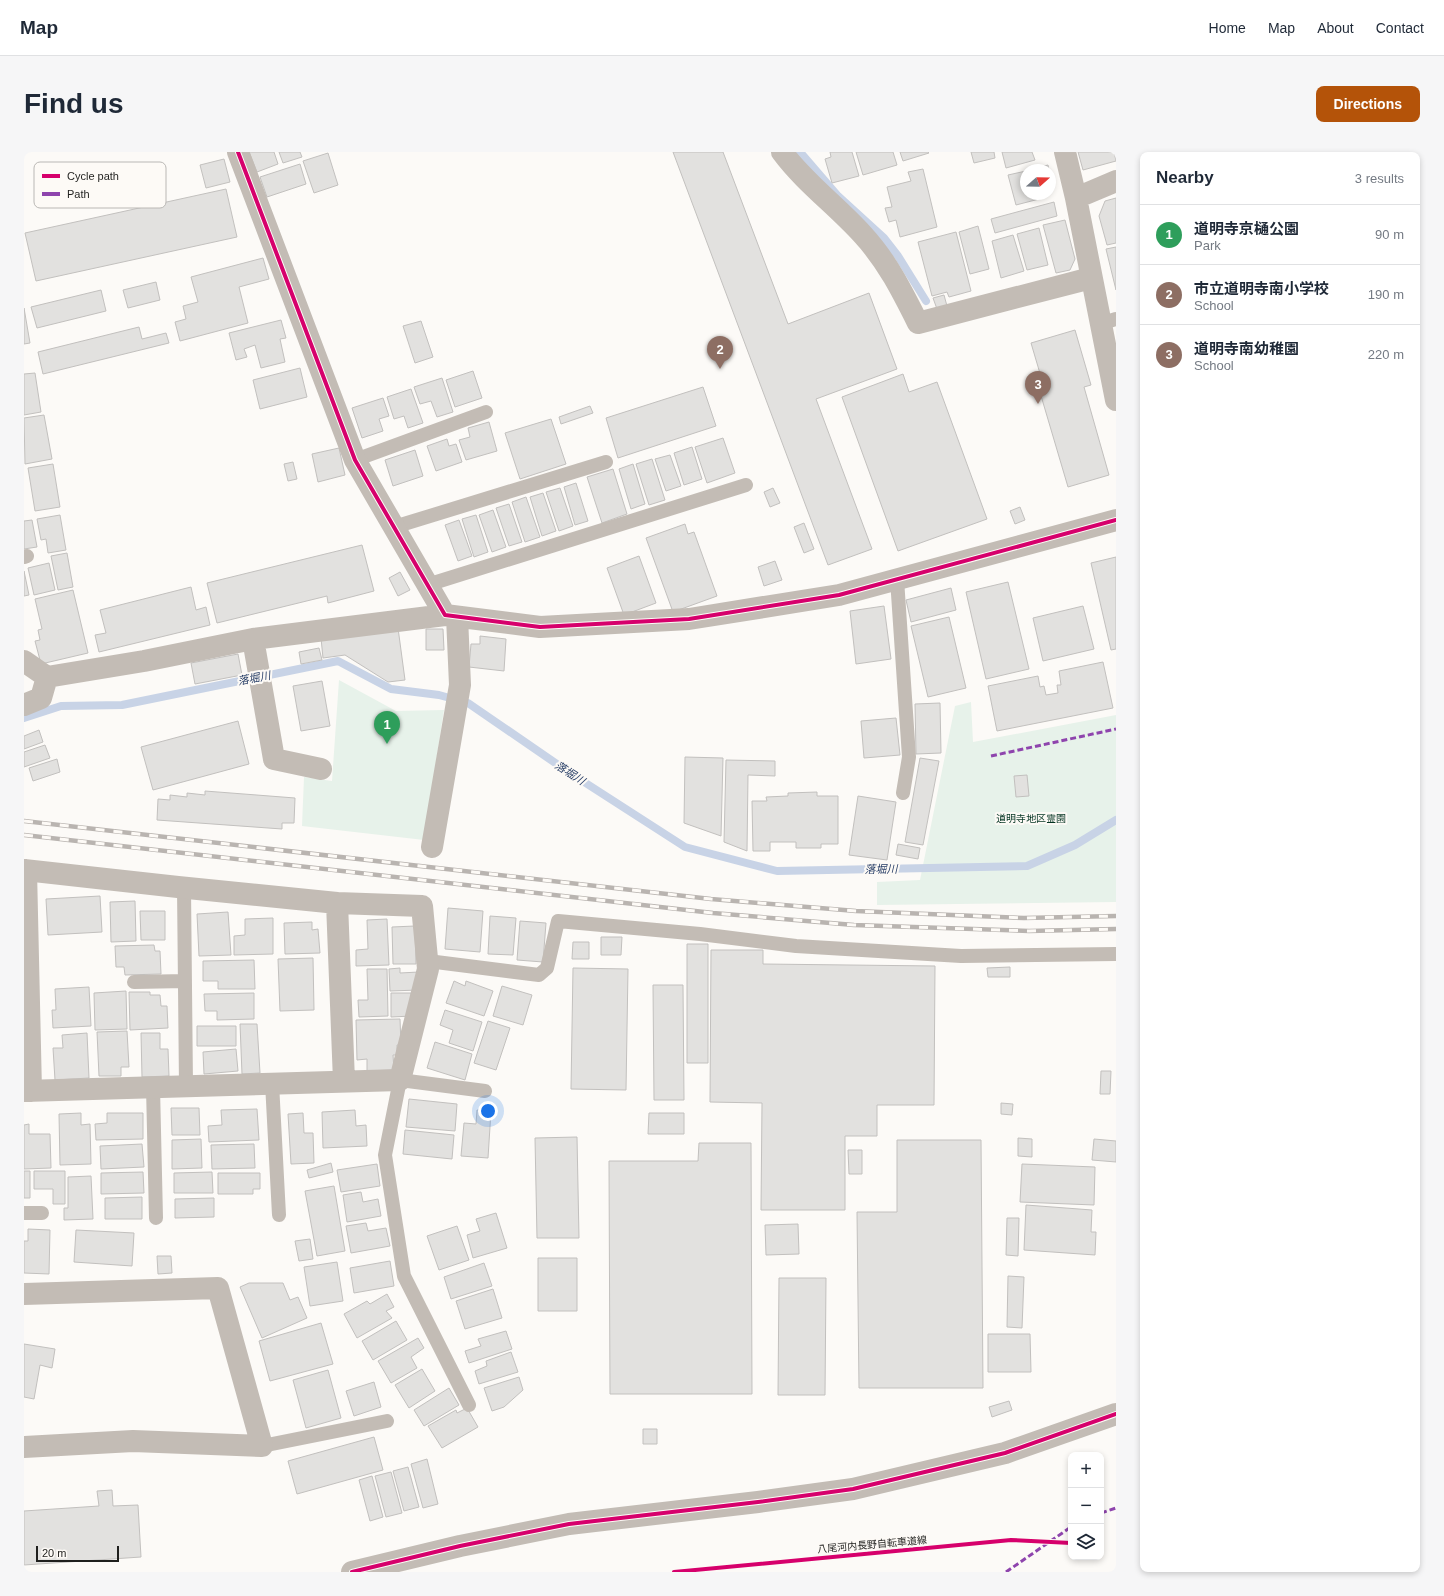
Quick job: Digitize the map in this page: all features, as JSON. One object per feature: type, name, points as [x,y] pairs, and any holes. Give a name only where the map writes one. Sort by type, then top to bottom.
[{"type":"street","points":[[238,152],[355,460],[427,585],[451,616],[460,685],[432,847]]},
{"type":"street","points":[[782,152],[796,172],[863,234],[890,268],[918,323],[1091,278]]},
{"type":"street","points":[[1064,152],[1076,198],[1091,278],[1108,322],[1116,400]]},
{"type":"street","points":[[1076,198],[1116,181]]},
{"type":"street","points":[[24,661],[47,677],[144,661],[253,639],[451,616],[540,627],[689,619],[839,595],[1116,520]]},
{"type":"street","points":[[253,639],[274,760],[321,769]]},
{"type":"street","points":[[24,705],[41,698],[47,677]]},
{"type":"street","points":[[25,870],[184,888],[338,903],[422,906],[428,969],[400,1080],[28,1091],[25,870]]},
{"type":"street","points":[[338,903],[344,1081]]},
{"type":"street","points":[[24,1294],[218,1288],[262,1446],[133,1441],[24,1447]]},
{"type":"street","points":[[352,1572],[460,1546],[569,1524],[758,1502],[853,1488],[1005,1453],[1116,1414]]},
{"type":"lane","points":[[355,460],[486,412]]},
{"type":"lane","points":[[394,527],[606,462]]},
{"type":"lane","points":[[427,585],[746,485]]},
{"type":"lane","points":[[897,579],[908,757],[903,793]]},
{"type":"lane","points":[[184,888],[186,1086]]},
{"type":"lane","points":[[428,961],[539,974],[547,968],[558,921],[796,946],[962,956],[1116,954]]},
{"type":"lane","points":[[134,982],[185,980]]},
{"type":"lane","points":[[469,1406],[404,1276],[385,1155],[400,1080],[485,1091]]},
{"type":"lane","points":[[272,1083],[279,1215]]},
{"type":"lane","points":[[153,1087],[156,1218]]},
{"type":"lane","points":[[24,1213],[42,1213]]},
{"type":"lane","points":[[262,1446],[388,1421]]},
{"type":"green space","points":[[339,680],[396,711],[444,710],[424,840],[302,826],[304,777],[332,781]]},
{"type":"green space","name":"道明寺地区霊園","points":[[971,702],[973,742],[1116,715],[1116,902],[877,905],[877,882],[920,880],[955,706]]},
{"type":"building","points":[[249,152],[274,152],[278,164],[257,172]]},
{"type":"building","points":[[279,152],[300,152],[302,157],[283,163]]},
{"type":"building","points":[[673,152],[723,152],[788,324],[869,293],[897,369],[816,399],[872,549],[828,565]]},
{"type":"building","points":[[830,152],[852,152],[859,176],[832,183],[825,159],[831,157]]},
{"type":"building","points":[[856,152],[893,152],[897,165],[863,175]]},
{"type":"building","points":[[900,152],[928,152],[929,153],[903,161]]},
{"type":"building","points":[[971,152],[994,152],[995,158],[974,163]]},
{"type":"building","points":[[1002,152],[1032,152],[1035,160],[1006,168]]},
{"type":"building","points":[[1078,152],[1114,152],[1116,161],[1083,170]]},
{"type":"building","points":[[328,153],[338,185],[314,193],[303,161]]},
{"type":"building","points":[[224,159],[230,182],[206,188],[200,165]]},
{"type":"building","points":[[300,164],[306,184],[267,197],[260,177]]},
{"type":"building","points":[[923,169],[937,227],[900,237],[896,220],[889,222],[885,208],[892,207],[887,187],[911,181],[908,172]]},
{"type":"building","points":[[1020,172],[1020,200],[1035,200],[1016,205],[1008,175]]},
{"type":"building","points":[[226,189],[237,237],[36,281],[25,233],[139,208],[166,208],[166,202]]},
{"type":"building","points":[[1116,198],[1116,243],[1107,245],[1099,216],[1105,201]]},
{"type":"building","points":[[1054,202],[1057,216],[995,233],[991,219]]},
{"type":"building","points":[[1065,220],[1075,259],[1070,270],[1056,273],[1043,225]]},
{"type":"building","points":[[978,226],[989,269],[970,274],[959,232]]},
{"type":"building","points":[[1039,228],[1048,265],[1027,270],[1017,234]]},
{"type":"building","points":[[956,232],[971,291],[949,297],[947,292],[932,296],[918,242]]},
{"type":"building","points":[[1013,235],[1024,271],[1001,278],[992,241]]},
{"type":"building","points":[[1116,247],[1116,290],[1106,249]]},
{"type":"building","points":[[263,258],[269,279],[239,287],[248,323],[180,341],[175,322],[186,319],[183,306],[198,302],[191,277]]},
{"type":"building","points":[[156,282],[160,300],[128,308],[123,290]]},
{"type":"building","points":[[101,290],[106,311],[37,328],[31,307]]},
{"type":"building","points":[[944,295],[947,306],[937,309],[933,298]]},
{"type":"building","points":[[24,308],[30,343],[24,344]]},
{"type":"building","points":[[281,320],[286,338],[280,339],[285,362],[261,368],[255,345],[244,349],[247,357],[236,360],[229,333]]},
{"type":"building","points":[[421,321],[433,357],[415,363],[403,326]]},
{"type":"building","points":[[139,327],[142,339],[166,333],[169,343],[43,374],[38,352]]},
{"type":"building","points":[[1075,330],[1091,385],[1084,387],[1109,475],[1068,487],[1039,389],[1044,387],[1031,343]]},
{"type":"building","points":[[300,368],[307,397],[260,409],[253,380]]},
{"type":"building","points":[[473,371],[482,398],[455,407],[446,380]]},
{"type":"building","points":[[35,373],[41,412],[24,415],[24,374]]},
{"type":"building","points":[[903,374],[909,392],[937,382],[987,519],[898,551],[842,397]]},
{"type":"building","points":[[442,378],[453,412],[437,417],[431,401],[420,404],[414,387]]},
{"type":"building","points":[[703,387],[716,426],[618,458],[606,418]]},
{"type":"building","points":[[411,389],[423,423],[408,428],[404,416],[394,419],[387,397]]},
{"type":"building","points":[[383,398],[389,416],[379,419],[383,431],[362,438],[352,408]]},
{"type":"building","points":[[590,406],[593,413],[561,424],[559,417]]},
{"type":"building","points":[[44,415],[52,459],[25,464],[24,418]]},
{"type":"building","points":[[551,419],[566,464],[520,479],[505,433]]},
{"type":"building","points":[[489,422],[497,451],[466,460],[459,440],[470,437],[468,428]]},
{"type":"building","points":[[723,438],[735,473],[707,483],[695,447]]},
{"type":"building","points":[[447,439],[449,446],[456,444],[462,462],[436,471],[427,446]]},
{"type":"building","points":[[692,447],[702,479],[684,485],[674,453]]},
{"type":"building","points":[[339,448],[345,475],[318,482],[312,454]]},
{"type":"building","points":[[415,450],[423,476],[393,486],[385,460]]},
{"type":"building","points":[[670,455],[681,486],[666,491],[655,459]]},
{"type":"building","points":[[652,459],[665,500],[649,505],[636,464]]},
{"type":"building","points":[[293,462],[297,479],[288,481],[284,464]]},
{"type":"building","points":[[53,464],[60,507],[35,511],[28,468]]},
{"type":"building","points":[[633,464],[645,504],[631,509],[619,469]]},
{"type":"building","points":[[613,469],[627,514],[602,523],[587,477]]},
{"type":"building","points":[[576,483],[588,521],[575,525],[564,487]]},
{"type":"building","points":[[560,488],[573,526],[559,531],[546,492]]},
{"type":"building","points":[[773,488],[780,503],[770,507],[764,492]]},
{"type":"building","points":[[543,493],[556,531],[542,536],[530,497]]},
{"type":"building","points":[[526,497],[540,537],[525,542],[512,502]]},
{"type":"building","points":[[509,504],[522,542],[509,546],[496,508]]},
{"type":"building","points":[[1020,507],[1025,520],[1015,524],[1010,511]]},
{"type":"building","points":[[493,510],[506,547],[492,552],[479,515]]},
{"type":"building","points":[[60,515],[66,550],[48,553],[46,539],[41,540],[37,519]]},
{"type":"building","points":[[476,515],[488,552],[474,557],[462,519]]},
{"type":"building","points":[[32,520],[37,547],[24,549],[24,521]]},
{"type":"building","points":[[459,520],[472,556],[458,561],[445,525]]},
{"type":"building","points":[[804,523],[814,549],[804,553],[794,527]]},
{"type":"building","points":[[685,524],[688,534],[694,532],[717,596],[673,612],[646,538]]},
{"type":"building","points":[[362,545],[374,591],[328,603],[327,596],[217,623],[207,583]]},
{"type":"building","points":[[67,553],[73,587],[58,590],[51,556]]},
{"type":"building","points":[[639,556],[656,603],[624,615],[607,568]]},
{"type":"building","points":[[1116,557],[1116,649],[1111,650],[1091,563]]},
{"type":"building","points":[[775,561],[782,580],[764,586],[758,567]]},
{"type":"building","points":[[49,563],[55,590],[34,595],[28,568]]},
{"type":"building","points":[[24,571],[29,595],[24,596]]},
{"type":"building","points":[[400,572],[410,590],[398,596],[389,578]]},
{"type":"building","points":[[1008,582],[1029,669],[986,679],[966,592]]},
{"type":"building","points":[[191,587],[196,610],[206,607],[210,625],[99,652],[95,635],[106,633],[100,610]]},
{"type":"building","points":[[951,588],[956,610],[911,622],[906,600]]},
{"type":"building","points":[[73,590],[88,653],[41,664],[35,641],[40,640],[38,630],[42,629],[35,599]]},
{"type":"building","points":[[884,606],[891,659],[856,664],[850,611]]},
{"type":"building","points":[[1083,606],[1094,649],[1043,661],[1033,618]]},
{"type":"building","points":[[949,617],[966,688],[928,697],[911,626]]},
{"type":"building","points":[[398,628],[405,680],[388,682],[345,655],[323,658],[321,638]]},
{"type":"building","points":[[426,629],[443,629],[444,650],[426,650]]},
{"type":"building","points":[[480,636],[506,639],[504,671],[469,667],[471,644],[480,644]]},
{"type":"building","points":[[319,648],[322,660],[301,664],[299,652]]},
{"type":"building","points":[[238,654],[242,675],[195,684],[191,663]]},
{"type":"building","points":[[1103,662],[1113,708],[997,731],[988,686],[1038,676],[1040,687],[1044,686],[1046,695],[1058,693],[1057,685],[1061,685],[1059,671]]},
{"type":"building","points":[[322,681],[330,726],[301,731],[293,686]]},
{"type":"building","points":[[940,703],[941,753],[916,754],[915,704]]},
{"type":"building","points":[[896,718],[900,755],[864,758],[861,721]]},
{"type":"building","points":[[238,721],[249,764],[153,790],[141,747]]},
{"type":"building","points":[[39,730],[43,742],[24,749],[24,736]]},
{"type":"building","points":[[45,745],[50,758],[24,767],[24,752]]},
{"type":"building","points":[[685,757],[723,758],[721,836],[684,823]]},
{"type":"building","points":[[920,758],[939,761],[923,845],[905,842]]},
{"type":"building","points":[[57,759],[60,772],[33,781],[29,768]]},
{"type":"building","points":[[726,760],[775,761],[775,776],[748,775],[747,851],[724,842]]},
{"type":"building","points":[[1027,775],[1029,796],[1016,797],[1014,776]]},
{"type":"building","points":[[205,791],[295,798],[294,823],[282,823],[282,829],[157,820],[158,799],[170,800],[170,795],[187,797],[187,793],[205,795]]},
{"type":"building","points":[[817,792],[817,796],[838,796],[838,844],[821,844],[821,848],[796,848],[796,842],[770,842],[770,851],[753,851],[752,801],[767,801],[766,797],[788,796],[788,793]]},
{"type":"building","points":[[858,796],[896,802],[887,860],[849,855]]},
{"type":"building","points":[[898,844],[920,848],[918,859],[896,855]]},
{"type":"building","points":[[100,896],[102,932],[48,935],[46,899]]},
{"type":"building","points":[[135,901],[136,941],[111,942],[110,902]]},
{"type":"building","points":[[448,908],[483,911],[480,952],[445,949]]},
{"type":"building","points":[[140,911],[165,911],[165,940],[141,940]]},
{"type":"building","points":[[228,912],[231,955],[199,956],[197,914]]},
{"type":"building","points":[[490,916],[516,918],[513,955],[488,954]]},
{"type":"building","points":[[273,918],[273,954],[234,955],[234,936],[245,935],[245,919]]},
{"type":"building","points":[[387,919],[389,965],[356,966],[356,950],[368,949],[367,920]]},
{"type":"building","points":[[520,921],[546,923],[543,962],[517,960]]},
{"type":"building","points":[[312,922],[312,930],[318,929],[320,953],[285,954],[284,923]]},
{"type":"building","points":[[415,926],[416,964],[393,964],[392,927]]},
{"type":"building","points":[[601,937],[622,937],[621,955],[601,955]]},
{"type":"building","points":[[573,942],[589,942],[589,959],[572,959]]},
{"type":"building","points":[[687,944],[708,944],[708,1063],[687,1063]]},
{"type":"building","points":[[154,945],[155,951],[160,951],[161,974],[125,975],[124,967],[116,967],[115,946]]},
{"type":"building","points":[[711,950],[763,950],[763,964],[935,966],[934,1105],[877,1105],[877,1136],[845,1136],[845,1210],[761,1210],[762,1103],[710,1102]]},
{"type":"building","points":[[313,958],[314,1010],[280,1011],[278,959]]},
{"type":"building","points":[[254,960],[255,989],[218,989],[218,981],[203,981],[203,961]]},
{"type":"building","points":[[1010,967],[1010,977],[988,977],[987,968]]},
{"type":"building","points":[[400,968],[400,973],[419,972],[419,990],[390,991],[389,969]]},
{"type":"building","points":[[573,968],[628,969],[626,1090],[571,1089]]},
{"type":"building","points":[[367,969],[387,969],[388,1016],[359,1017],[358,1000],[368,1000]]},
{"type":"building","points":[[454,981],[465,986],[466,981],[493,991],[484,1016],[446,1003]]},
{"type":"building","points":[[653,985],[683,985],[684,1100],[654,1100]]},
{"type":"building","points":[[502,986],[532,995],[523,1025],[493,1016]]},
{"type":"building","points":[[89,987],[91,1026],[53,1028],[52,1010],[56,1010],[55,989]]},
{"type":"building","points":[[126,991],[127,1029],[95,1030],[94,993]]},
{"type":"building","points":[[129,992],[150,992],[150,995],[160,995],[161,1006],[167,1006],[168,1028],[130,1030]]},
{"type":"building","points":[[254,993],[254,1019],[217,1020],[217,1011],[205,1011],[204,994]]},
{"type":"building","points":[[391,993],[411,993],[412,1016],[391,1017]]},
{"type":"building","points":[[445,1010],[482,1022],[473,1051],[449,1043],[453,1030],[440,1025]]},
{"type":"building","points":[[400,1019],[401,1045],[397,1045],[397,1055],[393,1055],[394,1070],[367,1071],[367,1059],[357,1060],[356,1020]]},
{"type":"building","points":[[488,1021],[510,1028],[496,1070],[474,1063]]},
{"type":"building","points":[[240,1024],[257,1024],[260,1073],[242,1074]]},
{"type":"building","points":[[197,1026],[236,1026],[236,1046],[197,1046]]},
{"type":"building","points":[[127,1031],[129,1067],[121,1067],[121,1076],[99,1076],[97,1032]]},
{"type":"building","points":[[87,1033],[89,1078],[55,1080],[53,1048],[63,1048],[62,1035]]},
{"type":"building","points":[[141,1033],[160,1033],[160,1049],[168,1049],[169,1076],[142,1077]]},
{"type":"building","points":[[435,1042],[472,1054],[465,1080],[427,1068]]},
{"type":"building","points":[[236,1049],[238,1071],[204,1074],[203,1052]]},
{"type":"building","points":[[1101,1071],[1111,1071],[1110,1094],[1100,1094]]},
{"type":"building","points":[[409,1099],[457,1104],[455,1131],[406,1127]]},
{"type":"building","points":[[1001,1103],[1013,1104],[1012,1115],[1001,1114]]},
{"type":"building","points":[[171,1108],[199,1108],[200,1135],[172,1135]]},
{"type":"building","points":[[257,1109],[259,1140],[209,1142],[208,1126],[222,1125],[221,1110]]},
{"type":"building","points":[[355,1110],[356,1126],[366,1125],[367,1146],[323,1148],[322,1112]]},
{"type":"building","points":[[477,1110],[491,1111],[488,1158],[461,1156],[464,1123],[476,1124]]},
{"type":"building","points":[[81,1113],[81,1125],[90,1124],[91,1164],[60,1165],[59,1114]]},
{"type":"building","points":[[107,1113],[143,1113],[143,1139],[96,1140],[95,1124],[107,1123]]},
{"type":"building","points":[[303,1113],[304,1133],[313,1133],[314,1163],[291,1164],[288,1114]]},
{"type":"building","points":[[649,1113],[684,1113],[684,1134],[648,1134]]},
{"type":"building","points":[[29,1124],[29,1134],[50,1134],[51,1168],[24,1169],[24,1125]]},
{"type":"building","points":[[405,1130],[454,1135],[452,1159],[403,1154]]},
{"type":"building","points":[[577,1137],[579,1238],[537,1238],[535,1138]]},
{"type":"building","points":[[1018,1138],[1032,1139],[1032,1157],[1018,1156]]},
{"type":"building","points":[[201,1139],[202,1168],[172,1169],[172,1140]]},
{"type":"building","points":[[1094,1139],[1116,1141],[1116,1162],[1092,1160]]},
{"type":"building","points":[[897,1140],[981,1140],[983,1388],[859,1388],[857,1212],[897,1212]]},
{"type":"building","points":[[699,1143],[751,1143],[752,1394],[610,1394],[609,1161],[698,1161]]},
{"type":"building","points":[[142,1144],[144,1167],[101,1169],[100,1146]]},
{"type":"building","points":[[254,1144],[255,1168],[212,1169],[211,1145]]},
{"type":"building","points":[[848,1150],[862,1150],[862,1174],[849,1174]]},
{"type":"building","points":[[331,1163],[333,1172],[309,1178],[307,1170]]},
{"type":"building","points":[[377,1164],[380,1186],[341,1192],[337,1170]]},
{"type":"building","points":[[1022,1164],[1095,1167],[1094,1205],[1020,1202]]},
{"type":"building","points":[[24,1171],[30,1171],[30,1198],[24,1198]]},
{"type":"building","points":[[34,1171],[65,1171],[65,1204],[53,1204],[53,1189],[34,1189]]},
{"type":"building","points":[[143,1172],[144,1193],[101,1194],[101,1173]]},
{"type":"building","points":[[212,1172],[213,1193],[174,1193],[174,1173]]},
{"type":"building","points":[[218,1173],[260,1173],[260,1189],[253,1189],[253,1194],[218,1194]]},
{"type":"building","points":[[91,1176],[93,1219],[64,1220],[64,1208],[68,1208],[68,1177]]},
{"type":"building","points":[[334,1186],[345,1251],[317,1256],[305,1191]]},
{"type":"building","points":[[361,1192],[363,1202],[378,1199],[381,1216],[347,1222],[343,1195]]},
{"type":"building","points":[[142,1197],[142,1219],[105,1219],[105,1198]]},
{"type":"building","points":[[214,1198],[214,1217],[175,1218],[175,1199]]},
{"type":"building","points":[[1026,1205],[1092,1210],[1091,1232],[1096,1232],[1095,1255],[1024,1250]]},
{"type":"building","points":[[496,1213],[507,1248],[473,1258],[467,1235],[480,1231],[476,1219]]},
{"type":"building","points":[[1007,1218],[1019,1218],[1018,1256],[1006,1255]]},
{"type":"building","points":[[366,1223],[368,1231],[386,1228],[390,1246],[351,1253],[346,1226]]},
{"type":"building","points":[[798,1224],[799,1254],[766,1255],[765,1225]]},
{"type":"building","points":[[457,1226],[469,1260],[439,1270],[427,1236]]},
{"type":"building","points":[[28,1229],[50,1230],[49,1274],[24,1273],[24,1241],[28,1241]]},
{"type":"building","points":[[76,1230],[134,1233],[132,1266],[74,1262]]},
{"type":"building","points":[[310,1239],[313,1259],[299,1261],[295,1241]]},
{"type":"building","points":[[157,1256],[171,1256],[172,1273],[158,1274]]},
{"type":"building","points":[[538,1258],[577,1258],[577,1311],[538,1311]]},
{"type":"building","points":[[390,1261],[394,1286],[354,1293],[350,1268]]},
{"type":"building","points":[[337,1262],[343,1301],[310,1306],[304,1267]]},
{"type":"building","points":[[484,1263],[492,1286],[451,1299],[444,1277]]},
{"type":"building","points":[[1008,1276],[1024,1277],[1022,1328],[1007,1327]]},
{"type":"building","points":[[779,1278],[826,1278],[825,1395],[778,1395]]},
{"type":"building","points":[[249,1283],[283,1283],[290,1300],[298,1297],[307,1318],[262,1338],[240,1287]]},
{"type":"building","points":[[493,1289],[502,1318],[465,1329],[456,1301]]},
{"type":"building","points":[[387,1294],[394,1307],[386,1311],[392,1318],[357,1338],[344,1314],[367,1301],[370,1304]]},
{"type":"building","points":[[396,1321],[407,1340],[373,1360],[362,1341]]},
{"type":"building","points":[[321,1323],[333,1364],[270,1381],[259,1341]]},
{"type":"building","points":[[506,1331],[512,1349],[469,1363],[465,1351],[481,1346],[478,1339]]},
{"type":"building","points":[[988,1334],[1030,1334],[1031,1372],[988,1372]]},
{"type":"building","points":[[418,1338],[424,1348],[411,1357],[417,1368],[391,1383],[378,1361]]},
{"type":"building","points":[[24,1344],[55,1349],[52,1368],[40,1365],[34,1399],[24,1397]]},
{"type":"building","points":[[511,1352],[518,1372],[479,1384],[475,1371],[487,1366],[486,1361]]},
{"type":"building","points":[[422,1369],[435,1391],[409,1408],[395,1385]]},
{"type":"building","points":[[328,1370],[341,1418],[306,1428],[293,1380]]},
{"type":"building","points":[[519,1377],[523,1390],[504,1407],[492,1411],[484,1388]]},
{"type":"building","points":[[374,1382],[381,1407],[354,1416],[346,1391]]},
{"type":"building","points":[[449,1388],[459,1405],[424,1426],[414,1410]]},
{"type":"building","points":[[1009,1401],[1012,1410],[992,1417],[989,1407]]},
{"type":"building","points":[[467,1408],[478,1427],[442,1448],[428,1426],[456,1410],[457,1413]]},
{"type":"building","points":[[643,1429],[657,1429],[657,1444],[643,1444]]},
{"type":"building","points":[[374,1437],[383,1470],[297,1494],[288,1461]]},
{"type":"building","points":[[427,1459],[438,1504],[423,1508],[411,1464]]},
{"type":"building","points":[[408,1467],[419,1507],[404,1511],[393,1471]]},
{"type":"building","points":[[391,1472],[402,1513],[386,1517],[375,1476]]},
{"type":"building","points":[[372,1476],[383,1517],[370,1521],[359,1480]]},
{"type":"building","points":[[112,1490],[113,1506],[138,1505],[141,1557],[24,1565],[24,1511],[99,1506],[97,1491]]},
{"type":"waterway","points":[[800,152],[838,196],[884,238],[898,256],[926,301]]},
{"type":"waterway","name":"落堀川","points":[[24,718],[61,706],[122,705],[338,661],[391,689],[439,695],[468,703],[567,771],[685,847],[777,871],[1027,866],[1075,845],[1116,820]]},
{"type":"railway","points":[[24,821],[711,899],[856,911],[1024,918],[1116,916]]},
{"type":"railway","points":[[24,835],[713,913],[854,925],[1029,931],[1116,929]]},
{"type":"marked path","points":[[991,756],[1116,729]]},
{"type":"marked path","points":[[1104,1512],[1116,1508]]},
{"type":"marked path","points":[[1006,1572],[1068,1529]]},
{"type":"cycle path","points":[[238,152],[355,460],[445,615],[540,627],[689,619],[839,595],[1116,520]]},
{"type":"cycle path","points":[[352,1572],[460,1546],[569,1524],[758,1502],[853,1489],[1005,1453],[1116,1414]]},
{"type":"cycle path","name":"八尾河内長野自転車道線","points":[[674,1572],[1011,1540],[1068,1543]]},
{"type":"place","name":"市立道明寺南小学校","points":[[720,369]]},
{"type":"place","name":"道明寺南幼稚園","points":[[1038,404]]},
{"type":"place","name":"道明寺京樋公園","points":[[387,744]]}]
